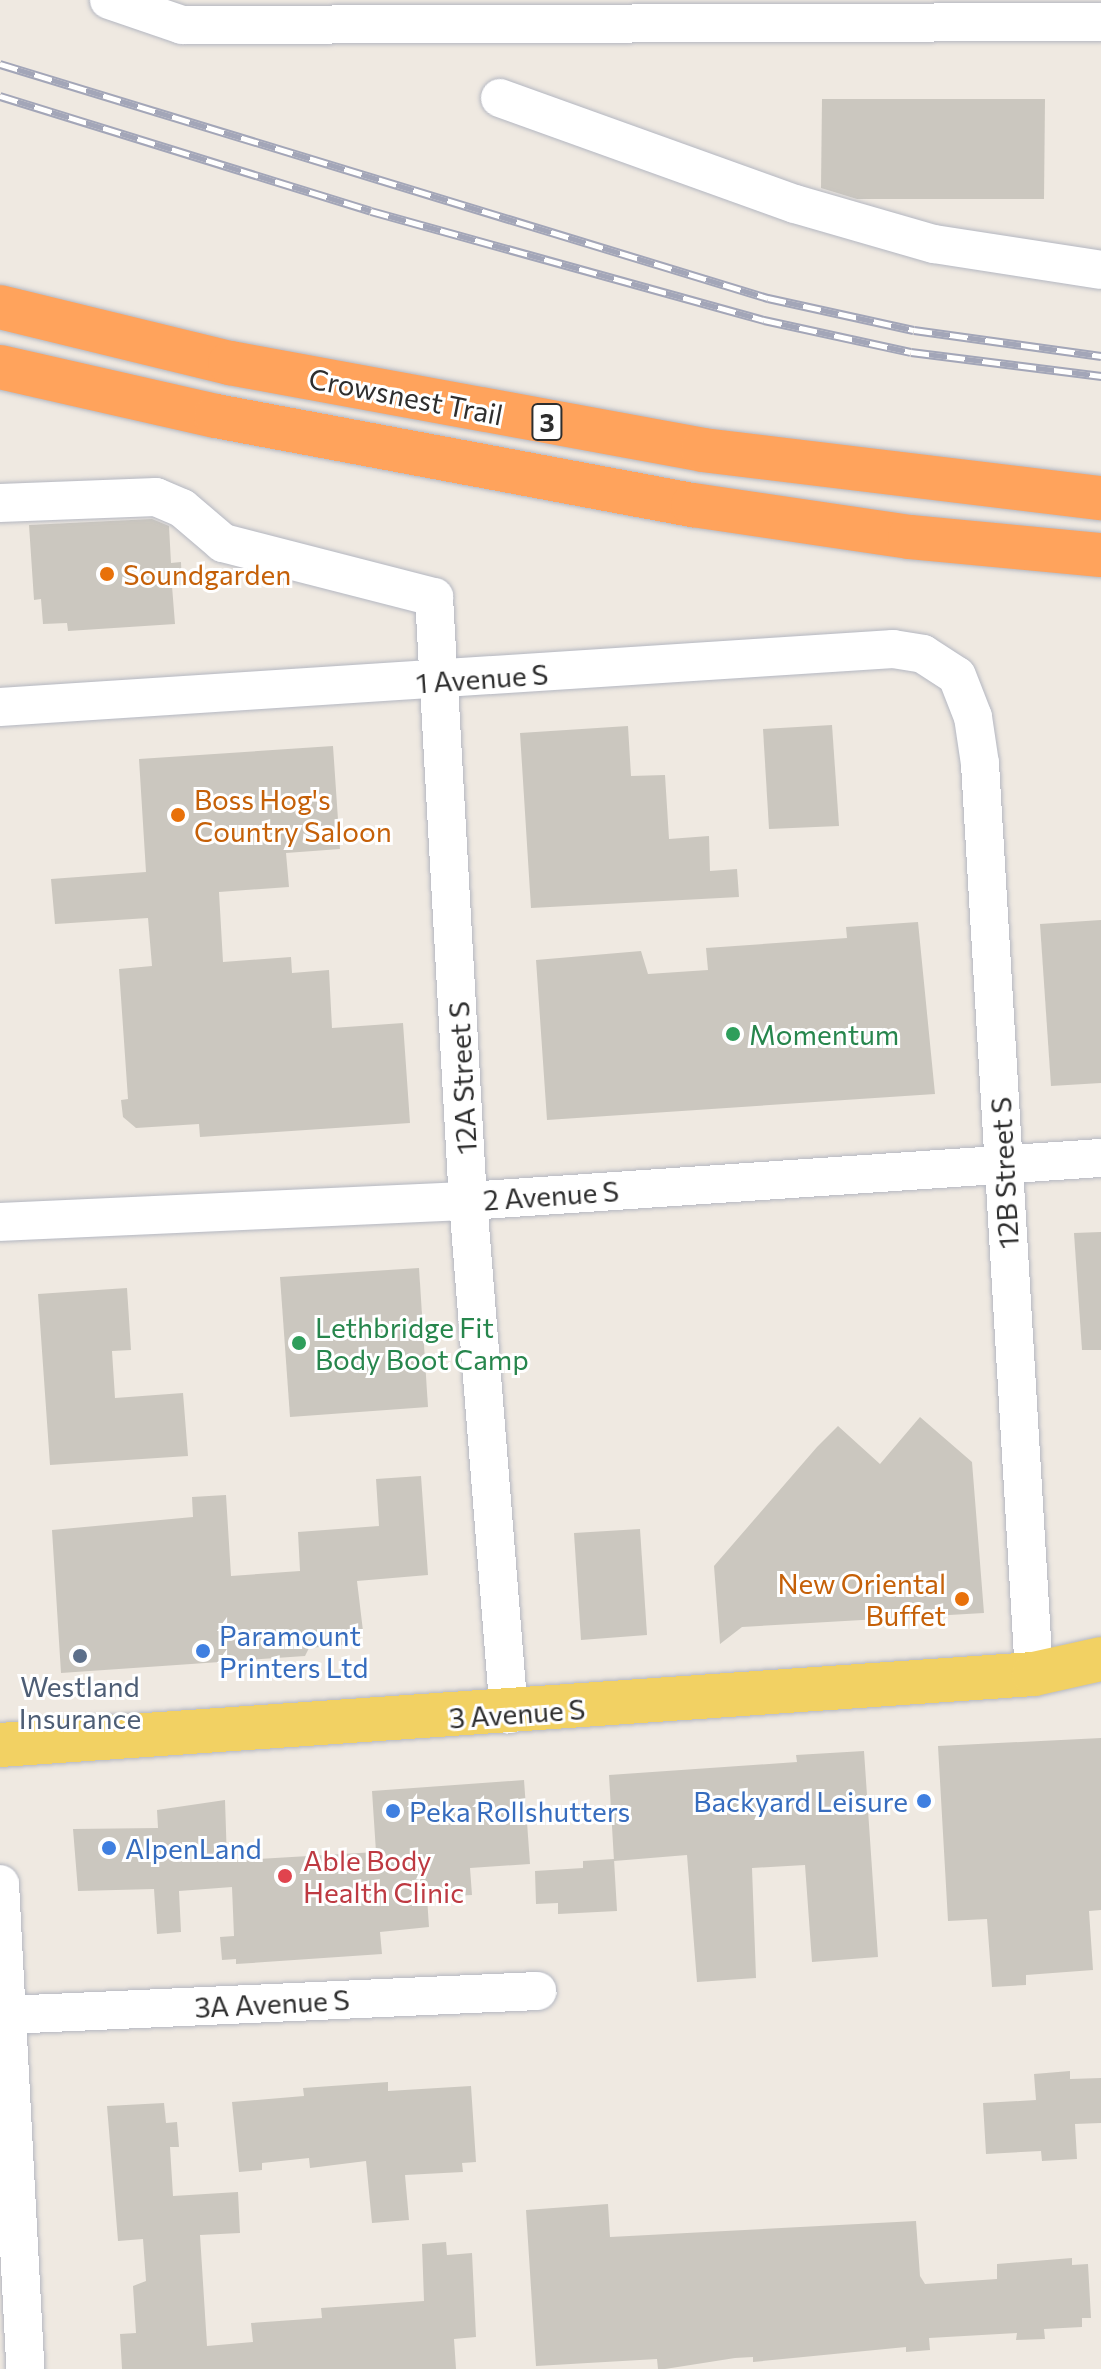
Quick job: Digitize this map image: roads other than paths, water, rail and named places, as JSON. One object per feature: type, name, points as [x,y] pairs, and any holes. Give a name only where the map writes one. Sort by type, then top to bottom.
[{"type":"highway","name":"Crowsnest Trail","points":[[0,307],[230,363],[703,450],[1101,498]]},
{"type":"highway","name":"Crowsnest Trail","points":[[0,370],[693,505],[910,537],[1101,555]]},
{"type":"main road","name":"3 Avenue S","points":[[0,1745],[509,1714],[1034,1674],[1101,1659]]},
{"type":"main road","name":"3 Avenue S","points":[[1034,1674],[1101,1680]]},
{"type":"street","points":[[109,0],[182,25],[1101,22]]},
{"type":"street","points":[[500,98],[795,204],[934,244],[1101,270]]},
{"type":"street","name":"12A Street S","points":[[0,503],[156,497],[182,508],[223,543],[434,597],[442,681],[468,1201],[509,1714]]},
{"type":"street","name":"1 Avenue S","points":[[0,707],[442,681],[893,649],[923,654],[957,676]]},
{"type":"street","name":"12B Street S","points":[[957,676],[973,717],[980,764],[1034,1674]]},
{"type":"street","name":"2 Avenue S","points":[[0,1222],[468,1201],[1101,1158]]},
{"type":"street","points":[[0,1884],[25,2369]]},
{"type":"street","name":"3A Avenue S","points":[[7,2015],[537,1991]]},
{"type":"railway","points":[[0,64],[768,298],[914,330],[1101,356]]},
{"type":"railway","points":[[0,96],[371,211],[764,320],[911,352],[1101,376]]},
{"type":"place","name":"Soundgarden","points":[[107,574]]},
{"type":"place","name":"Boss Hog's Country Saloon","points":[[178,815]]},
{"type":"place","name":"Momentum","points":[[733,1034]]},
{"type":"place","name":"Lethbridge Fit Body Boot Camp","points":[[299,1343]]},
{"type":"place","name":"New Oriental Buffet","points":[[962,1599]]},
{"type":"place","name":"Paramount Printers Ltd","points":[[203,1651]]},
{"type":"place","name":"Westland Insurance","points":[[80,1656]]},
{"type":"place","name":"Backyard Leisure","points":[[924,1801]]},
{"type":"place","name":"Peka Rollshutters","points":[[393,1811]]},
{"type":"place","name":"AlpenLand","points":[[109,1848]]},
{"type":"place","name":"Able Body Health Clinic","points":[[285,1876]]}]
